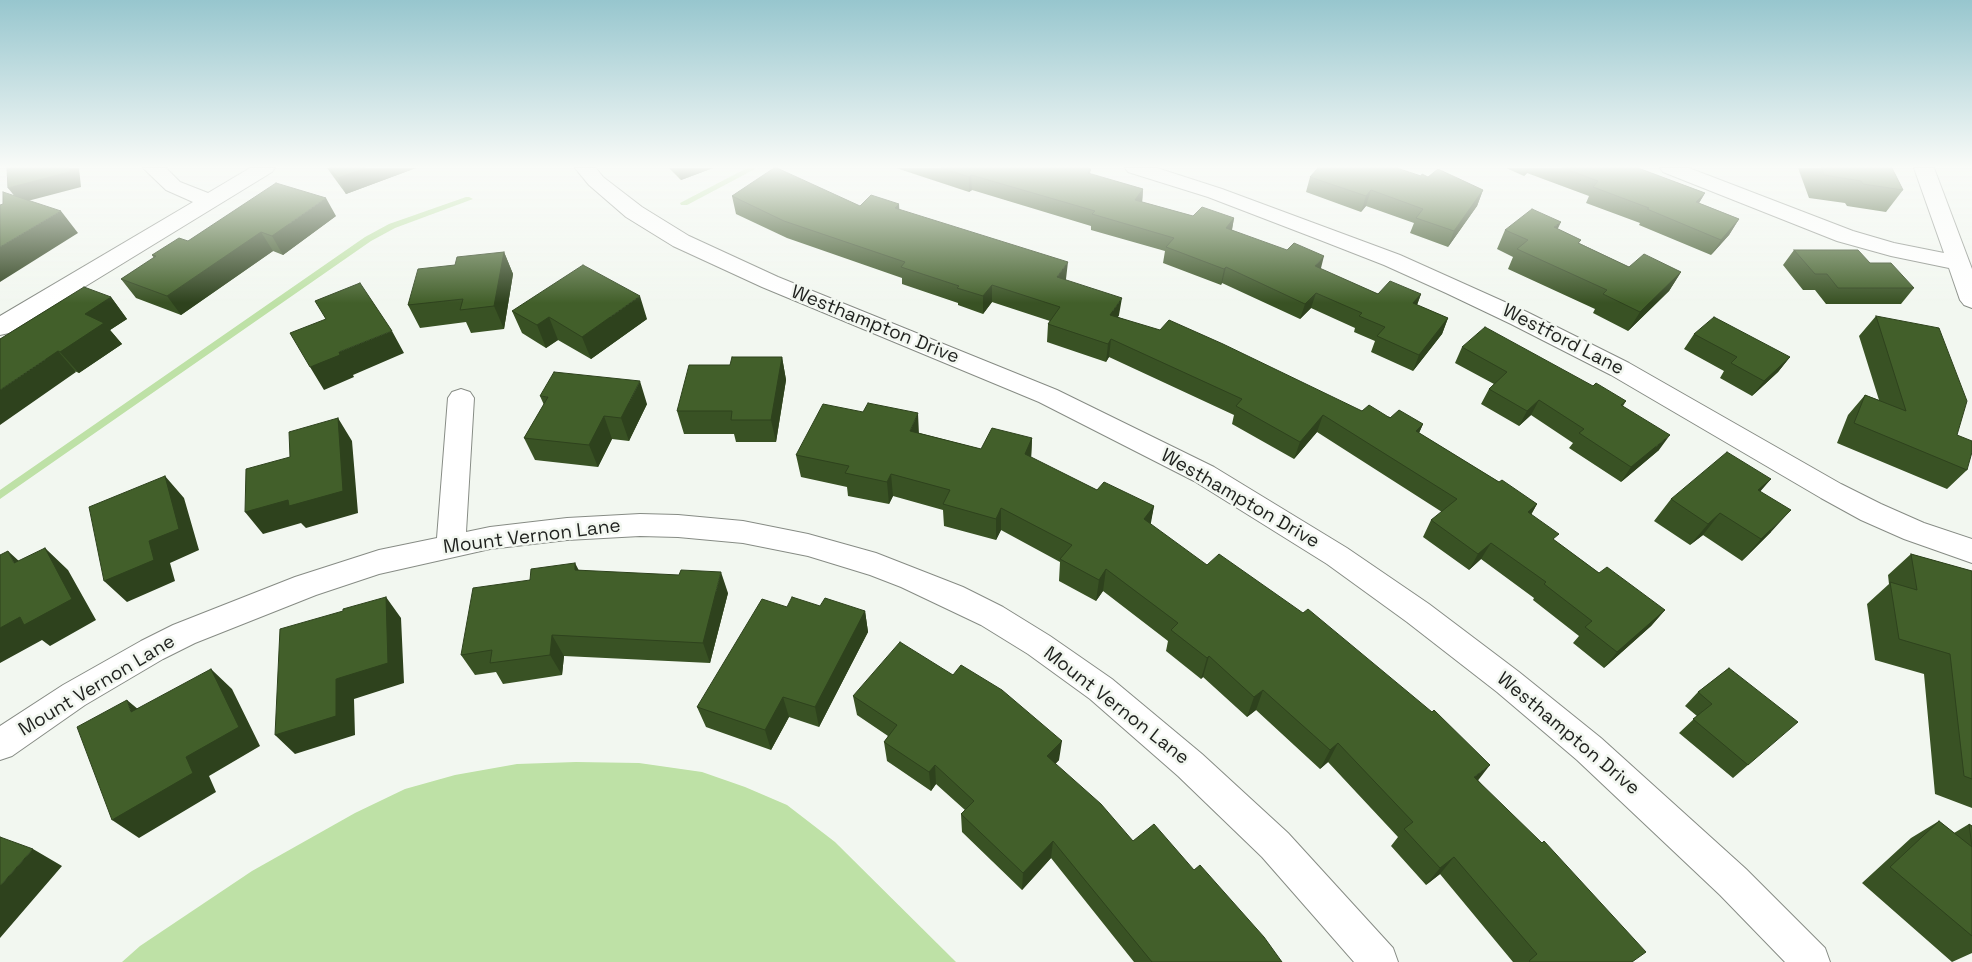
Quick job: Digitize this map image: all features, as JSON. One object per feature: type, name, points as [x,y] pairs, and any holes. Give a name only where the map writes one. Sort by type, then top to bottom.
[{"type":"street","points":[[0,327],[188,213]]},
{"type":"street","name":"Westhampton Drive","points":[[635,213],[682,241],[770,282],[1048,396],[1204,474],[1337,556],[1418,613],[1508,682],[1589,749],[1726,876],[1811,962]]},
{"type":"street","name":"Westford Lane","points":[[1269,213],[1392,260],[1570,342],[1654,387],[1831,491],[1871,512],[1914,531],[1972,551]]},
{"type":"street","points":[[1786,213],[1845,236],[1891,249],[1959,263]]},
{"type":"street","points":[[1941,213],[1972,300]]},
{"type":"street","points":[[451,545],[461,398]]},
{"type":"street","name":"Mount Vernon Lane","points":[[0,745],[74,695],[152,650],[184,634],[253,606],[344,573],[451,545],[490,538],[603,526],[640,524],[710,528],[776,538],[808,545],[876,565],[952,596],[992,616],[1039,645],[1086,678],[1190,765],[1275,845],[1379,962]]},
{"type":"shaded area","points":[[576,762],[639,763],[702,772],[745,787],[787,805],[835,842],[956,962],[122,962],[140,946],[252,871],[355,813],[405,789],[455,775],[517,764]]},
{"type":"building","points":[[0,213],[58,213],[0,247]]},
{"type":"building","points":[[231,213],[305,213],[272,236],[261,232],[167,296],[121,279],[156,256],[152,255],[179,238],[188,241]]},
{"type":"building","points":[[767,213],[911,213],[1068,262],[1057,277],[1122,298],[1110,315],[1160,330],[1169,320],[1362,411],[1369,405],[1390,418],[1399,410],[1423,424],[1416,431],[1499,482],[1502,480],[1537,504],[1528,512],[1559,534],[1553,539],[1599,573],[1607,567],[1665,610],[1617,652],[1585,627],[1592,621],[1544,584],[1546,582],[1491,543],[1478,554],[1431,520],[1457,499],[1323,415],[1300,442],[1236,406],[1242,399],[1111,339],[1108,344],[1048,324],[1060,307],[992,285],[983,296],[957,288],[959,286],[901,267],[905,262],[784,221]]},
{"type":"building","points":[[1182,213],[1193,216],[1196,213],[1219,213],[1234,218],[1226,228],[1287,250],[1294,243],[1324,256],[1315,266],[1378,294],[1390,281],[1421,294],[1413,303],[1448,318],[1419,355],[1377,336],[1385,327],[1359,316],[1362,313],[1316,293],[1305,304],[1226,267],[1224,269],[1166,247],[1174,238],[1092,214]]},
{"type":"building","points":[[1420,213],[1467,213],[1454,231],[1416,218]]},
{"type":"building","points":[[1527,213],[1541,213],[1561,222],[1554,227],[1581,240],[1578,243],[1629,267],[1644,254],[1681,272],[1640,312],[1603,294],[1607,290],[1517,249],[1528,240],[1505,230]]},
{"type":"building","points":[[1656,213],[1724,213],[1739,219],[1721,240]]},
{"type":"building","points":[[1794,250],[1858,250],[1870,263],[1891,263],[1914,288],[1838,288],[1827,274],[1815,274]]},
{"type":"building","points":[[504,252],[494,306],[460,310],[463,299],[408,305],[418,269],[455,265],[457,257]]},
{"type":"building","points":[[583,265],[640,296],[582,337],[549,317],[537,325],[512,311]]},
{"type":"building","points":[[360,283],[392,331],[339,352],[340,355],[310,367],[290,333],[326,319],[315,301]]},
{"type":"building","points":[[84,287],[111,297],[85,314],[104,323],[0,390],[0,339]]},
{"type":"building","points":[[1876,316],[1939,328],[1967,401],[1957,435],[1972,441],[1972,452],[1967,470],[1854,423],[1865,395],[1906,411]]},
{"type":"building","points":[[1714,317],[1790,357],[1764,381],[1731,363],[1737,357],[1694,334]]},
{"type":"building","points":[[1485,327],[1593,386],[1596,383],[1626,401],[1621,405],[1670,435],[1631,467],[1579,433],[1584,429],[1539,400],[1527,411],[1489,389],[1507,372],[1462,347]]},
{"type":"building","points":[[732,357],[782,357],[771,420],[731,420],[732,411],[677,411],[689,365],[730,365]]},
{"type":"building","points":[[554,372],[640,381],[621,418],[604,416],[589,445],[524,438],[548,397],[540,396]]},
{"type":"building","points":[[868,403],[918,413],[910,431],[981,449],[992,428],[1032,438],[1025,454],[1097,490],[1104,482],[1154,506],[1144,519],[1207,565],[1219,554],[1303,613],[1308,609],[1432,712],[1434,710],[1490,765],[1474,777],[1542,843],[1544,841],[1646,952],[1632,962],[1530,962],[1537,954],[1454,857],[1440,868],[1404,829],[1413,822],[1338,743],[1330,750],[1263,690],[1254,697],[1209,656],[1207,658],[1171,630],[1178,623],[1106,569],[1099,580],[1060,559],[1072,545],[1001,508],[996,519],[943,504],[950,490],[891,474],[887,482],[845,473],[849,466],[796,455],[823,404],[863,412]]},
{"type":"building","points":[[338,418],[343,491],[289,506],[288,500],[245,512],[246,469],[290,457],[289,432]]},
{"type":"building","points":[[1727,452],[1771,479],[1758,490],[1791,510],[1761,539],[1720,513],[1708,524],[1671,499]]},
{"type":"building","points":[[165,476],[179,529],[149,541],[154,560],[104,581],[89,507]]},
{"type":"building","points":[[45,548],[72,599],[24,625],[20,617],[0,628],[0,555],[8,551],[14,563]]},
{"type":"building","points":[[1911,554],[1972,571],[1972,779],[1964,776],[1950,654],[1899,639],[1890,582],[1917,590]]},
{"type":"building","points":[[575,563],[575,570],[679,575],[681,570],[721,572],[703,643],[552,635],[550,655],[490,663],[492,650],[461,655],[473,588],[530,580],[531,569]]},
{"type":"building","points":[[386,597],[388,663],[336,679],[336,716],[275,735],[280,629]]},
{"type":"building","points":[[792,597],[820,606],[825,598],[865,611],[815,707],[783,697],[765,730],[697,707],[762,599],[787,607]]},
{"type":"building","points":[[900,642],[953,675],[961,665],[1002,690],[1062,741],[1047,756],[1101,804],[1133,841],[1154,824],[1194,870],[1200,865],[1264,937],[1282,962],[1152,962],[1053,841],[1023,873],[961,814],[974,801],[935,765],[929,772],[884,742],[897,725],[853,696]]},
{"type":"building","points":[[1729,668],[1798,722],[1748,765],[1693,719],[1712,704],[1698,692]]},
{"type":"building","points":[[211,669],[239,727],[186,757],[193,773],[112,820],[77,727],[127,700],[131,712]]},
{"type":"building","points":[[1939,821],[1972,847],[1972,936],[1890,867]]},
{"type":"building","points":[[1969,824],[1972,826],[1972,847]]},
{"type":"building","points":[[0,837],[33,849],[0,886]]},
{"type":"waterway","points":[[0,495],[368,239],[392,226],[429,213]]}]
